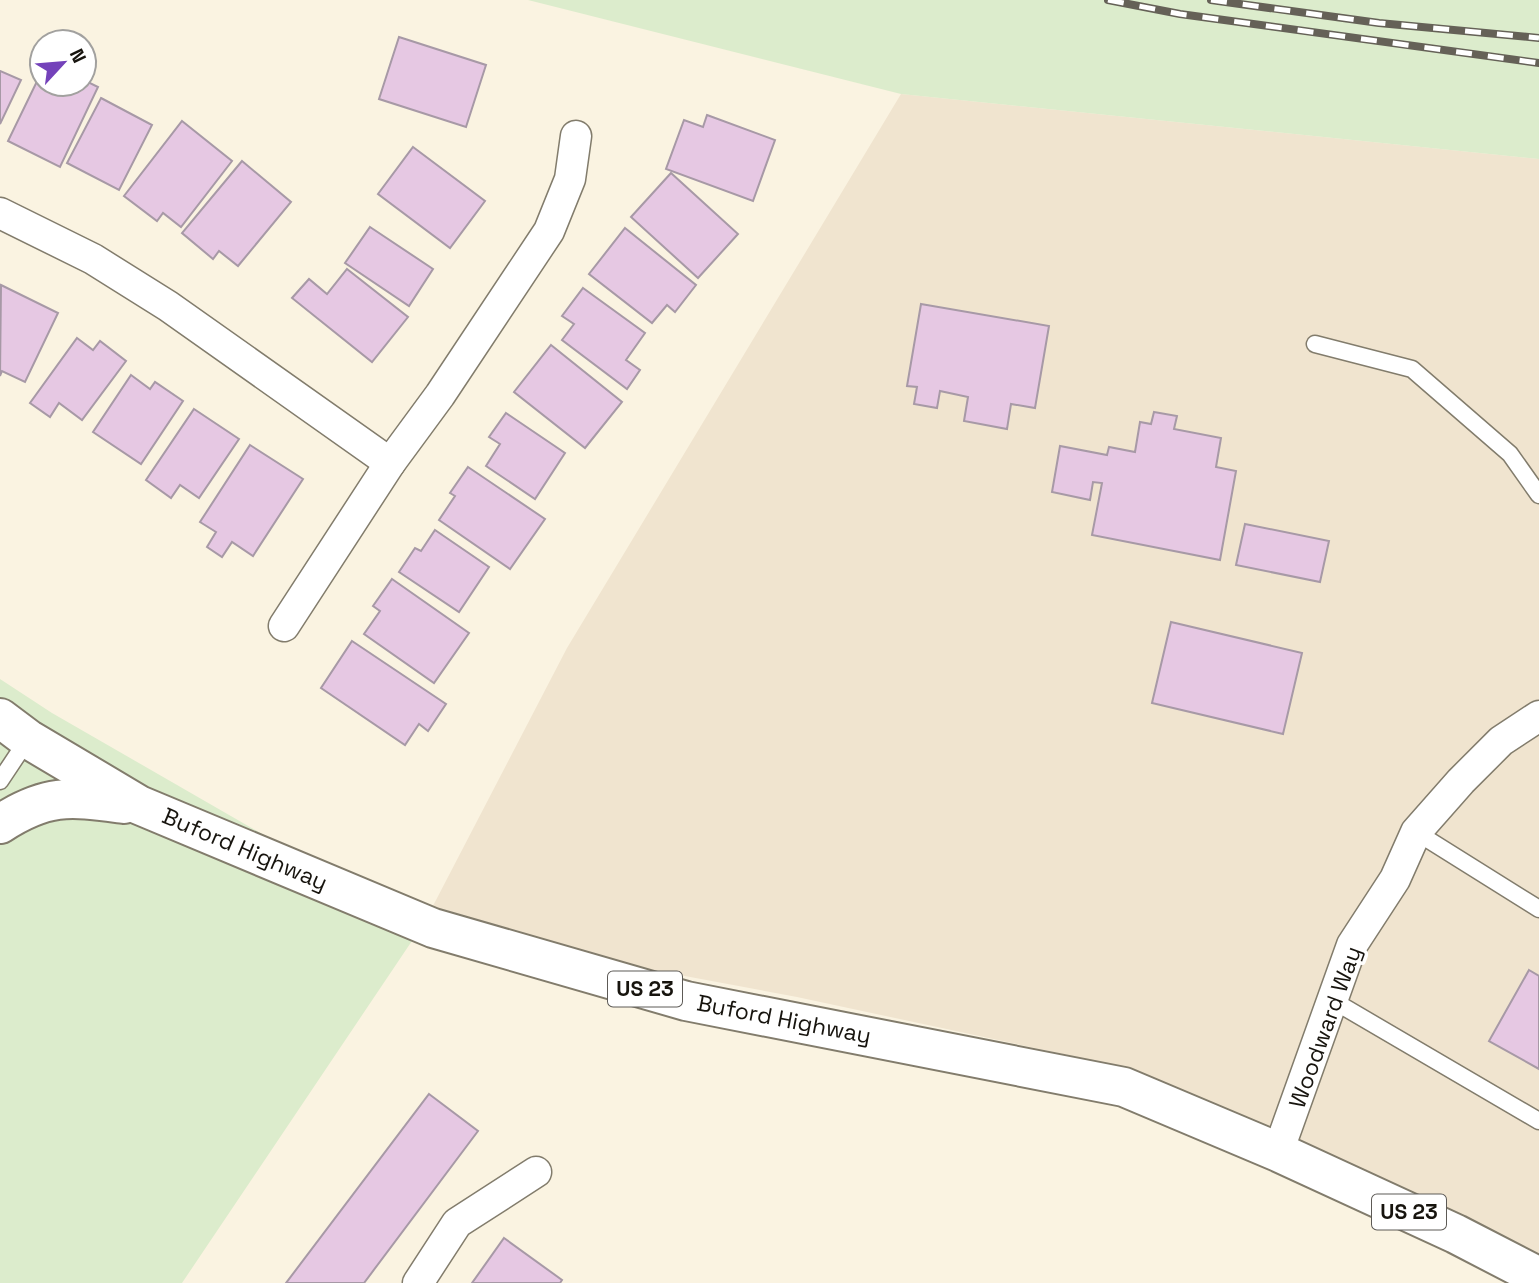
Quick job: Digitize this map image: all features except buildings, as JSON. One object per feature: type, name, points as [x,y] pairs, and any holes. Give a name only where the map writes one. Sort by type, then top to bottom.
[{"type":"main road","name":"Buford Highway","points":[[14,729],[139,805],[433,928],[687,1001],[1124,1087],[1278,1152],[1456,1234],[1539,1277]]},
{"type":"main road","points":[[0,824],[34,805],[67,797],[139,805]]},
{"type":"street","points":[[284,626],[390,463],[440,395],[549,231],[570,179],[576,136]]},
{"type":"street","points":[[0,212],[93,259],[169,306],[390,463]]},
{"type":"street","name":"Woodward Way","points":[[1278,1152],[1352,945],[1395,879],[1416,832],[1461,780],[1501,741],[1539,716]]},
{"type":"street","points":[[418,1283],[457,1223],[536,1172]]},
{"type":"lane","points":[[1315,344],[1412,369],[1510,454],[1539,495]]},
{"type":"lane","points":[[0,781],[14,729]]},
{"type":"lane","points":[[1416,832],[1539,909]]},
{"type":"lane","points":[[1332,1000],[1539,1121]]},
{"type":"shaded area","points":[[901,94],[1539,159],[1539,1262],[1300,1159],[1105,1063],[797,997],[422,927],[567,648]]},
{"type":"green space","points":[[528,0],[1539,0],[1539,159],[901,94]]},
{"type":"green space","points":[[0,679],[52,713],[422,926],[182,1283],[0,1283]]},
{"type":"railway","points":[[1108,0],[1180,14],[1539,63]]},
{"type":"railway","points":[[1211,0],[1379,23],[1539,38]]}]
